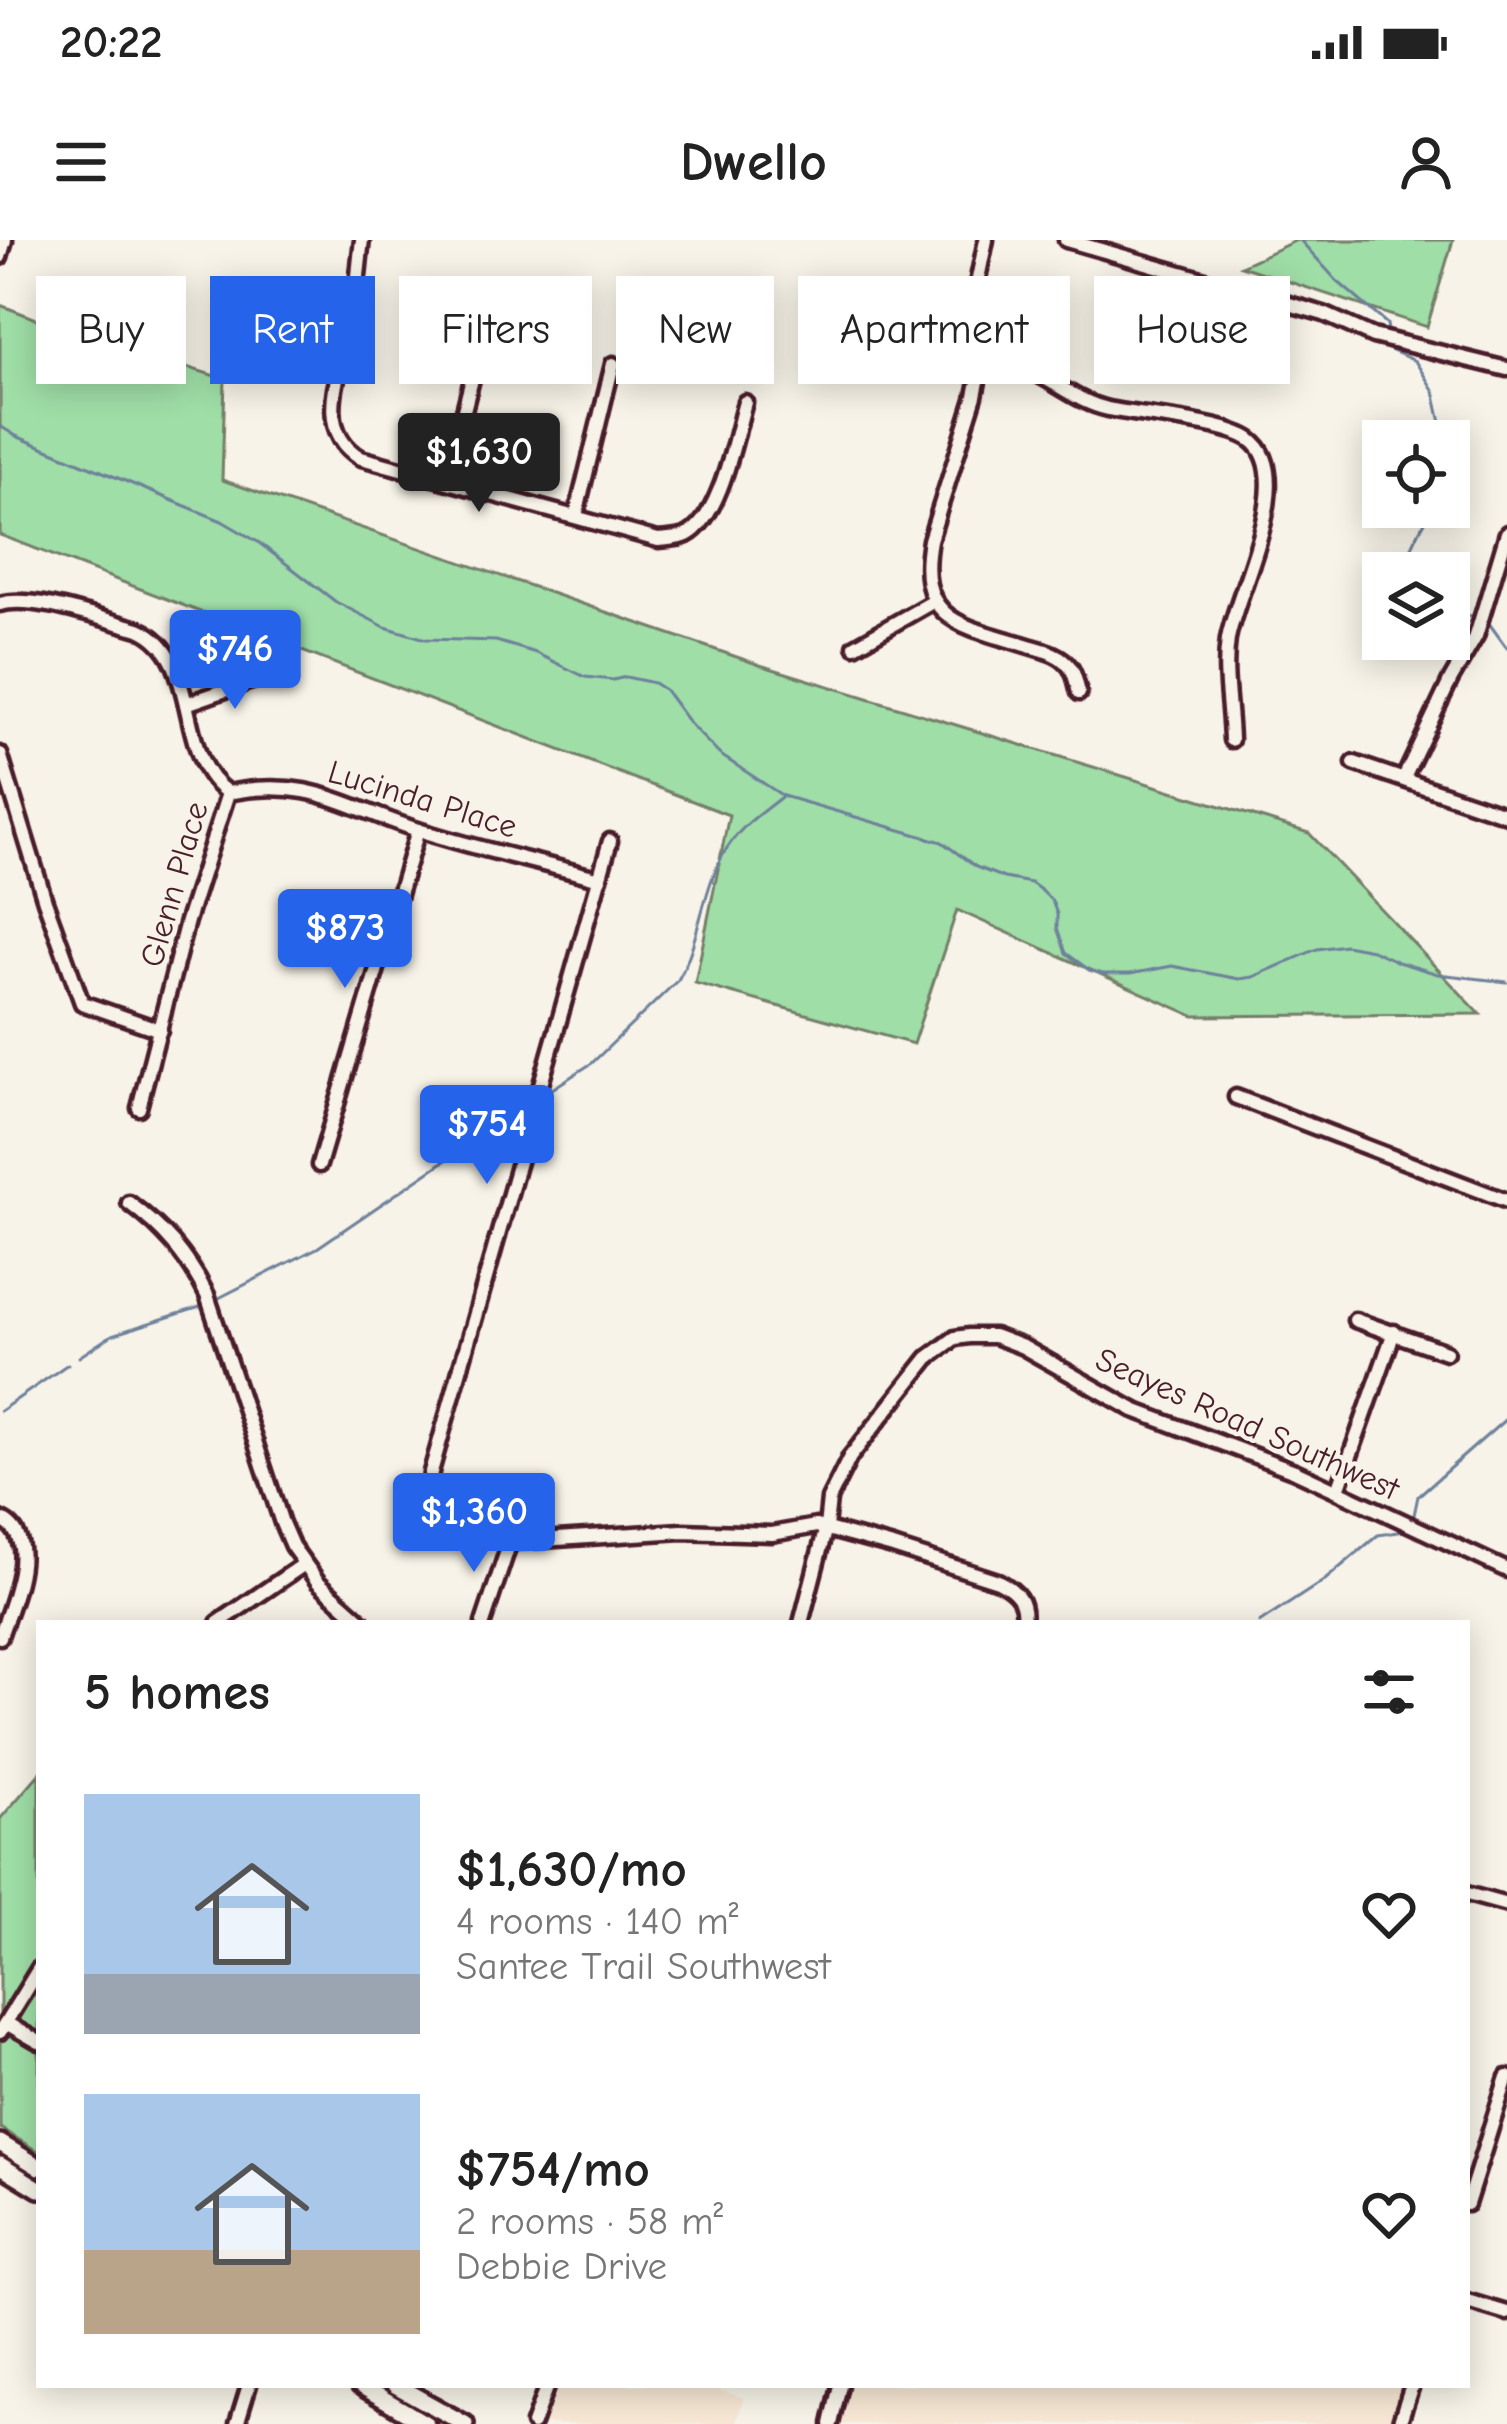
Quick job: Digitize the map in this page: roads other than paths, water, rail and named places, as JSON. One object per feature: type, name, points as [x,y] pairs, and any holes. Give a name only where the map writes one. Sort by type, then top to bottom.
[{"type":"main road","points":[[0,2143],[36,2165]]},
{"type":"main road","points":[[0,2165],[36,2187]]},
{"type":"main road","points":[[365,2388],[426,2424]]},
{"type":"main road","points":[[400,2388],[465,2424]]},
{"type":"street","points":[[0,257],[5,240]]},
{"type":"street","points":[[362,240],[333,407],[339,436],[361,458],[658,539],[686,536],[712,505],[745,402]]},
{"type":"street","points":[[979,276],[986,240]]},
{"type":"street","points":[[1066,240],[1324,314],[1373,336],[1507,369]]},
{"type":"street","points":[[576,515],[613,364]]},
{"type":"street","points":[[446,481],[471,384]]},
{"type":"street","points":[[978,384],[930,540],[927,578],[934,602],[968,627],[1064,660],[1079,693]]},
{"type":"street","points":[[1054,384],[1102,408],[1212,426],[1250,440],[1262,453],[1269,476],[1268,503],[1229,633],[1224,668],[1231,740]]},
{"type":"street","points":[[1404,778],[1476,636],[1507,533]]},
{"type":"street","name":"Glenn Place","points":[[0,604],[13,600],[39,604],[153,635],[162,644],[186,704],[204,767],[214,784],[228,793],[187,921],[139,1108]]},
{"type":"street","points":[[856,646],[934,602]]},
{"type":"street","points":[[186,704],[269,675]]},
{"type":"street","points":[[0,754],[44,901],[82,1003],[160,1030]]},
{"type":"street","points":[[1354,763],[1507,815]]},
{"type":"street","name":"Lucinda Place","points":[[228,793],[280,787],[317,792],[418,830],[600,879]]},
{"type":"street","points":[[319,1165],[418,830]]},
{"type":"street","points":[[484,1620],[510,1542],[507,1527],[489,1515],[448,1507],[434,1497],[431,1472],[610,841]]},
{"type":"street","points":[[1236,1097],[1507,1202]]},
{"type":"street","points":[[128,1203],[166,1233],[207,1294],[282,1523],[303,1565],[360,1620]]},
{"type":"street","points":[[1355,1320],[1446,1352]]},
{"type":"street","points":[[1338,1490],[1394,1332]]},
{"type":"street","name":"Seayes Road Southwest","points":[[802,1620],[832,1489],[862,1438],[928,1358],[956,1338],[968,1336],[994,1336],[1023,1347],[1134,1410],[1338,1490],[1507,1570]]},
{"type":"street","points":[[0,1519],[20,1535],[22,1552],[0,1637]]},
{"type":"street","points":[[510,1542],[682,1531],[772,1534],[826,1527],[998,1580],[1022,1602],[1023,1620]]},
{"type":"street","points":[[222,1620],[303,1565]]},
{"type":"street","points":[[1470,1895],[1507,1905]]},
{"type":"street","points":[[36,1973],[3,2027],[36,2041]]},
{"type":"street","points":[[1470,2195],[1507,2078]]},
{"type":"street","points":[[1470,2302],[1507,2313]]},
{"type":"street","points":[[237,2424],[248,2388]]},
{"type":"street","points":[[533,2424],[547,2388]]},
{"type":"street","points":[[831,2424],[839,2388]]},
{"type":"street","points":[[1399,2424],[1411,2388]]},
{"type":"waterway","points":[[1300,240],[1337,281],[1387,324],[1388,331]]},
{"type":"waterway","points":[[1383,347],[1415,361],[1434,391],[1440,420]]},
{"type":"waterway","points":[[0,426],[222,521],[258,542],[336,602],[385,627],[426,639],[496,641],[536,653],[585,677],[654,683],[719,754],[783,796],[942,842],[976,867],[1031,883],[1052,901],[1066,953],[1089,970],[1130,974],[1172,966],[1239,979],[1317,949],[1345,945],[1438,974],[1507,982]]},
{"type":"waterway","points":[[1411,552],[1422,528]]},
{"type":"waterway","points":[[1470,616],[1475,615]]},
{"type":"waterway","points":[[1488,622],[1507,648]]},
{"type":"waterway","points":[[546,1093],[592,1063],[678,980],[722,856],[743,828],[781,797]]},
{"type":"waterway","points":[[496,1126],[522,1108]]},
{"type":"waterway","points":[[217,1299],[317,1248],[490,1130]]},
{"type":"waterway","points":[[79,1357],[112,1335],[203,1306]]},
{"type":"waterway","points":[[0,1411],[68,1364]]},
{"type":"waterway","points":[[1414,1515],[1418,1496],[1507,1418]]},
{"type":"waterway","points":[[1264,1620],[1325,1580],[1378,1535],[1405,1531]]}]
